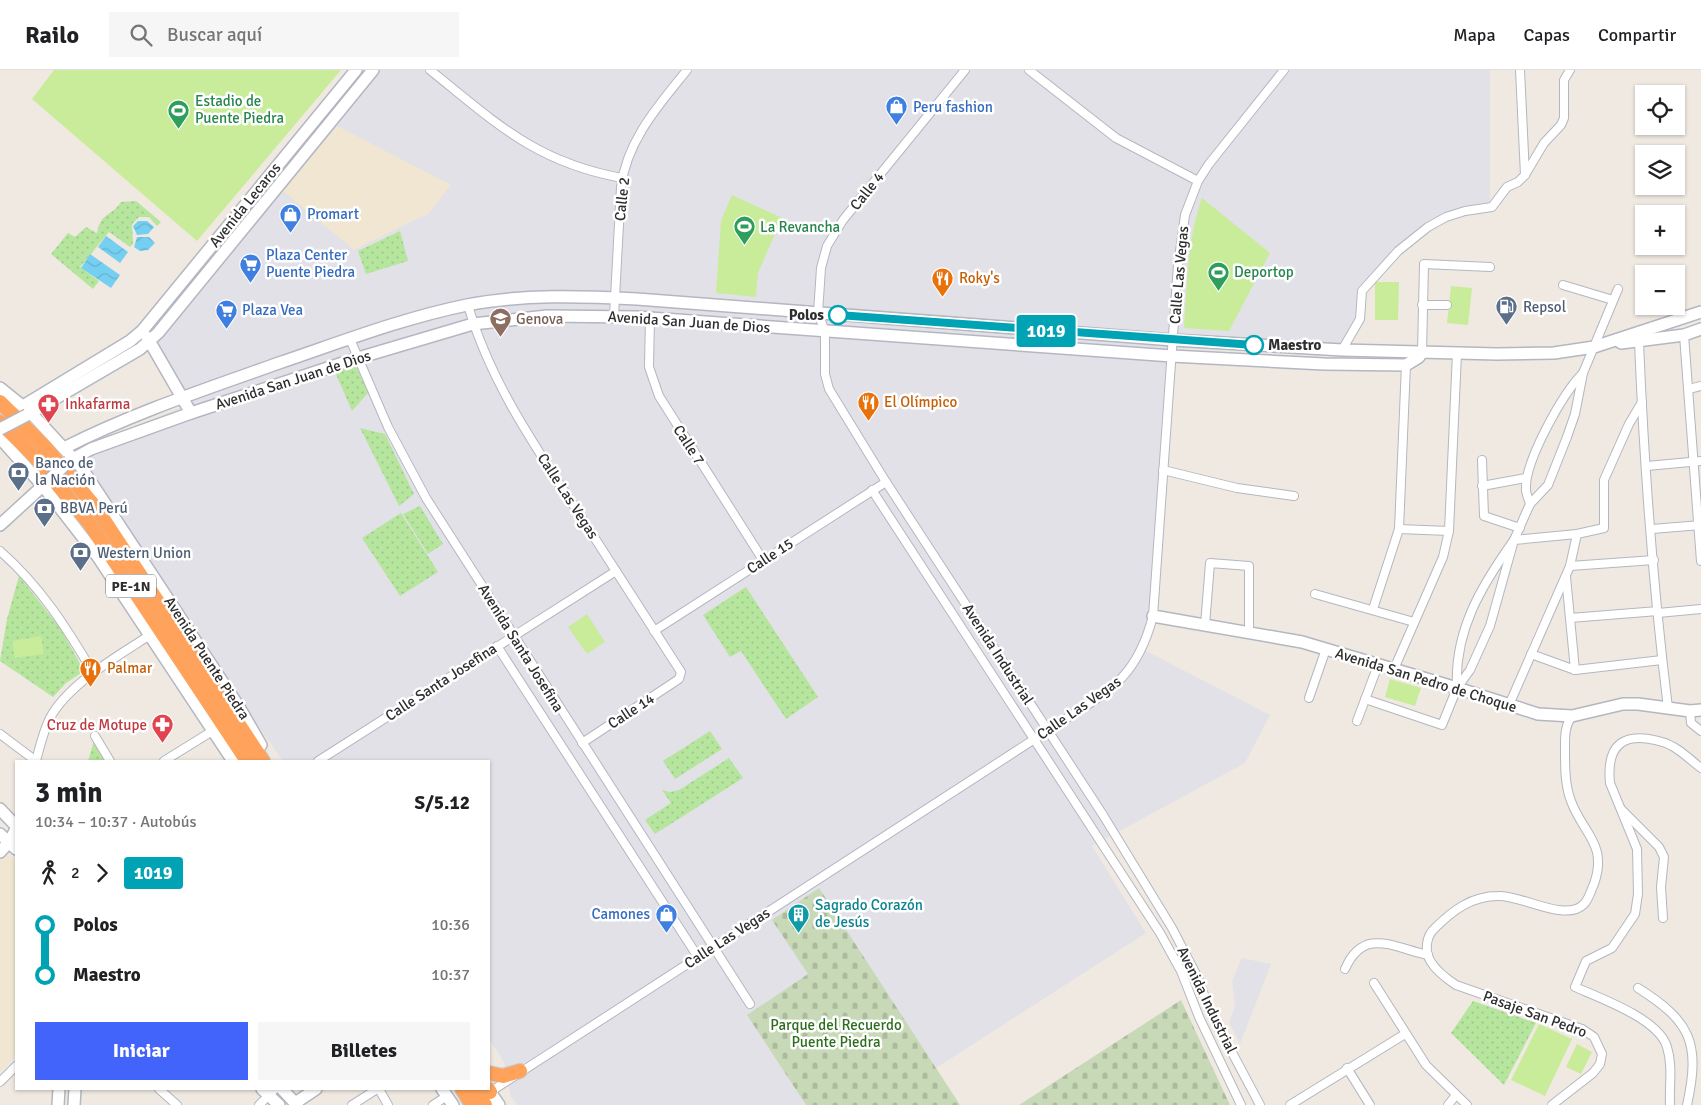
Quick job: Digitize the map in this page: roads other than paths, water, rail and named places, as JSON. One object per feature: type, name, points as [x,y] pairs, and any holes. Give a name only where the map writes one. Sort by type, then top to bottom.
[{"type":"highway","name":"PE-1N","points":[[0,402],[45,447],[96,508],[262,760]]},
{"type":"highway","name":"PE-1N","points":[[0,422],[42,464],[89,523],[246,760]]},
{"type":"highway","points":[[261,745],[268,760]]},
{"type":"highway","points":[[490,1073],[503,1076],[520,1071]]},
{"type":"highway","points":[[463,1090],[472,1105]]},
{"type":"highway","points":[[475,1090],[485,1105]]},
{"type":"main road","name":"Avenida Lecaros","points":[[0,429],[142,331],[356,70]]},
{"type":"main road","name":"Avenida Lecaros","points":[[27,411],[106,370],[150,341],[373,70]]},
{"type":"main road","name":"Avenida San Juan de Dios","points":[[64,448],[137,414],[350,338],[468,305],[559,297],[637,299],[1173,340],[1342,350],[1457,353],[1554,353],[1594,347],[1701,312]]},
{"type":"main road","points":[[636,317],[637,299]]},
{"type":"main road","name":"Avenida San Juan de Dios","points":[[0,525],[72,460],[91,449],[191,413],[358,358],[473,324],[547,316],[614,316],[1172,356],[1406,365]]},
{"type":"main road","name":"Avenida San Juan de Dios","points":[[1607,344],[1640,342],[1684,335],[1701,329]]},
{"type":"main road","points":[[142,331],[150,341],[191,413]]},
{"type":"main road","points":[[1406,365],[1415,361],[1422,352]]},
{"type":"main road","name":"Avenida Puente Piedra","points":[[0,388],[27,411],[64,448],[140,553],[239,707],[261,745]]},
{"type":"main road","points":[[1,441],[45,484],[98,557],[232,760]]},
{"type":"main road","name":"Avenida San Pedro de Choque","points":[[1152,616],[1326,649],[1458,688],[1509,706],[1544,715],[1572,716],[1623,704],[1696,710]]},
{"type":"main road","points":[[0,809],[15,826]]},
{"type":"main road","points":[[13,846],[15,833]]},
{"type":"main road","points":[[0,834],[13,846]]},
{"type":"main road","points":[[0,852],[13,846]]},
{"type":"main road","points":[[58,1105],[59,1090]]},
{"type":"main road","points":[[74,1105],[75,1090]]},
{"type":"main road","points":[[283,1090],[296,1104],[315,1090]]},
{"type":"main road","points":[[489,1090],[499,1105]]},
{"type":"main road","points":[[268,1091],[279,1105]]},
{"type":"street","points":[[430,70],[514,137],[536,150],[566,164],[622,178]]},
{"type":"street","name":"Calle 2","points":[[614,316],[622,178],[632,149],[646,122],[687,70]]},
{"type":"street","name":"Calle 4","points":[[825,332],[818,313],[821,268],[834,232],[965,70]]},
{"type":"street","points":[[1030,70],[1116,138],[1198,181]]},
{"type":"street","name":"Calle Las Vegas","points":[[490,1089],[1047,731],[1117,684],[1139,656],[1146,640],[1152,616],[1181,234],[1188,203],[1208,164],[1284,70]]},
{"type":"street","points":[[1520,70],[1525,175]]},
{"type":"street","points":[[1342,350],[1360,319],[1362,291],[1398,251],[1428,227],[1446,217],[1465,211],[1492,207],[1507,187],[1518,182],[1525,175],[1544,143],[1564,118],[1564,80],[1570,70]]},
{"type":"street","points":[[1422,352],[1424,264],[1490,266]]},
{"type":"street","points":[[1563,285],[1613,300]]},
{"type":"street","points":[[1458,688],[1456,666],[1459,648],[1477,595],[1514,540],[1530,504],[1548,485],[1575,414],[1583,373],[1618,289]]},
{"type":"street","name":"Calle Las Vegas","points":[[468,305],[473,324],[498,381],[547,465],[681,672],[679,680]]},
{"type":"street","points":[[1422,305],[1447,305]]},
{"type":"street","name":"Calle 7","points":[[650,318],[648,358],[651,376],[659,396],[763,560]]},
{"type":"street","name":"Avenida Industrial","points":[[825,332],[825,374],[829,389],[886,482],[1103,815],[1172,928],[1198,978],[1210,1011],[1260,1105]]},
{"type":"street","points":[[1684,335],[1697,461],[1701,561]]},
{"type":"street","name":"Avenida Santa Josefina","points":[[350,338],[388,427],[426,498],[750,1004]]},
{"type":"street","points":[[1640,342],[1642,402],[1654,560],[1668,708]]},
{"type":"street","points":[[1394,669],[1443,557],[1449,531],[1457,353]]},
{"type":"street","points":[[1373,610],[1399,529],[1406,365]]},
{"type":"street","points":[[1530,504],[1525,491],[1526,478],[1557,406],[1583,373]]},
{"type":"street","points":[[1689,389],[1701,386]]},
{"type":"street","points":[[1514,540],[1577,534],[1604,528],[1604,480],[1629,424],[1642,402]]},
{"type":"street","points":[[1482,460],[1484,516],[1520,528]]},
{"type":"street","points":[[1647,466],[1697,461]]},
{"type":"street","points":[[1163,470],[1237,488],[1294,496]]},
{"type":"street","points":[[1482,486],[1526,478]]},
{"type":"street","name":"Calle 15","points":[[654,631],[886,482]]},
{"type":"street","points":[[872,490],[1035,738],[1177,963],[1199,1016],[1241,1105]]},
{"type":"street","points":[[1652,529],[1700,525]]},
{"type":"street","points":[[1399,529],[1449,531]]},
{"type":"street","points":[[1509,706],[1570,566],[1577,534]]},
{"type":"street","points":[[1365,699],[1442,725],[1458,688],[1470,670],[1490,626],[1514,540]]},
{"type":"street","points":[[0,551],[26,574],[64,625],[94,674]]},
{"type":"street","points":[[1570,566],[1654,560]]},
{"type":"street","points":[[1205,625],[1210,562],[1249,566],[1249,633]]},
{"type":"street","name":"Calle Santa Josefina","points":[[320,760],[616,571]]},
{"type":"street","points":[[1566,575],[1575,670]]},
{"type":"street","points":[[1315,594],[1414,622]]},
{"type":"street","points":[[1570,618],[1701,609]]},
{"type":"street","points":[[36,760],[43,734],[51,716],[62,700],[94,674],[150,635]]},
{"type":"street","name":"Avenida Santa Josefina","points":[[497,646],[698,957]]},
{"type":"street","points":[[1309,698],[1326,649]]},
{"type":"street","points":[[1531,654],[1575,670],[1662,660]]},
{"type":"street","points":[[1357,721],[1378,665]]},
{"type":"street","name":"Calle 14","points":[[582,744],[679,680]]},
{"type":"street","points":[[1696,710],[1691,723],[1701,731]]},
{"type":"street","points":[[1345,970],[1355,952],[1368,945],[1387,944],[1403,946],[1414,952],[1428,955],[1428,938],[1433,929],[1452,911],[1481,898],[1498,896],[1515,898],[1566,912],[1576,910],[1587,900],[1598,871],[1599,857],[1591,834],[1576,812],[1567,784],[1565,731],[1572,716]]},
{"type":"street","points":[[166,760],[214,730]]},
{"type":"street","points":[[0,734],[35,760]]},
{"type":"street","points":[[95,736],[109,760]]},
{"type":"street","points":[[1663,918],[1661,887],[1664,857],[1659,846],[1621,809],[1613,794],[1609,774],[1615,748],[1621,741],[1637,738],[1663,742],[1701,768]]},
{"type":"street","points":[[1621,809],[1623,820],[1637,849],[1638,894],[1635,914],[1612,948],[1586,961],[1575,987],[1625,1008],[1664,1040],[1668,1048],[1671,1077],[1670,1105]]},
{"type":"street","name":"Pasaje San Pedro","points":[[1428,955],[1436,970],[1456,984],[1582,1029],[1594,1037],[1602,1054],[1597,1069],[1552,1105]]},
{"type":"street","points":[[1374,983],[1426,1065],[1467,1105]]},
{"type":"street","points":[[1638,988],[1677,1017],[1692,1033],[1697,1053],[1698,1074],[1687,1105]]},
{"type":"street","points":[[1291,1104],[1405,1034]]},
{"type":"street","points":[[0,1082],[15,1067]]},
{"type":"street","points":[[1347,1068],[1370,1105]]},
{"type":"street","points":[[160,1090],[177,1105]]},
{"type":"street","points":[[352,1105],[376,1090]]},
{"type":"street","points":[[379,1090],[388,1105]]},
{"type":"street","points":[[259,1105],[268,1091]]},
{"type":"street","points":[[1448,1105],[1456,1095]]},
{"type":"street","points":[[433,1105],[447,1097]]},
{"type":"water","points":[[138,221],[147,221],[154,227],[148,234],[137,235],[133,226]]},
{"type":"water","points":[[106,236],[128,252],[120,263],[98,247]]},
{"type":"water","points":[[137,237],[149,237],[155,243],[148,250],[140,251],[134,247]]},
{"type":"water","points":[[90,254],[120,275],[111,288],[81,268]]},
{"type":"place","name":"Peru fashion","points":[[897,126]]},
{"type":"place","name":"Estadio de Puente Piedra","points":[[179,129]]},
{"type":"place","name":"Promart","points":[[291,233]]},
{"type":"place","name":"La Revancha","points":[[744,246]]},
{"type":"place","name":"Plaza Center Puente Piedra","points":[[250,283]]},
{"type":"place","name":"Deportop","points":[[1218,291]]},
{"type":"place","name":"Roky's","points":[[943,297]]},
{"type":"place","name":"Polos","points":[[838,315]]},
{"type":"place","name":"Repsol","points":[[1507,326]]},
{"type":"place","name":"Plaza Vea","points":[[226,329]]},
{"type":"place","name":"Genova","points":[[500,338]]},
{"type":"place","name":"Maestro","points":[[1254,345]]},
{"type":"place","name":"El Olímpico","points":[[868,421]]},
{"type":"place","name":"Inkafarma","points":[[49,423]]},
{"type":"place","name":"Banco de la Nación","points":[[19,491]]},
{"type":"place","name":"BBVA Perú","points":[[44,527]]},
{"type":"place","name":"Western Union","points":[[81,572]]},
{"type":"place","name":"Palmar","points":[[91,687]]},
{"type":"place","name":"Cruz de Motupe","points":[[163,744]]},
{"type":"place","name":"Camones","points":[[666,933]]},
{"type":"place","name":"Sagrado Corazón de Jesús","points":[[799,933]]},
{"type":"park label","name":"Parque del Recuerdo Puente Piedra","points":[[836,1034]]}]
